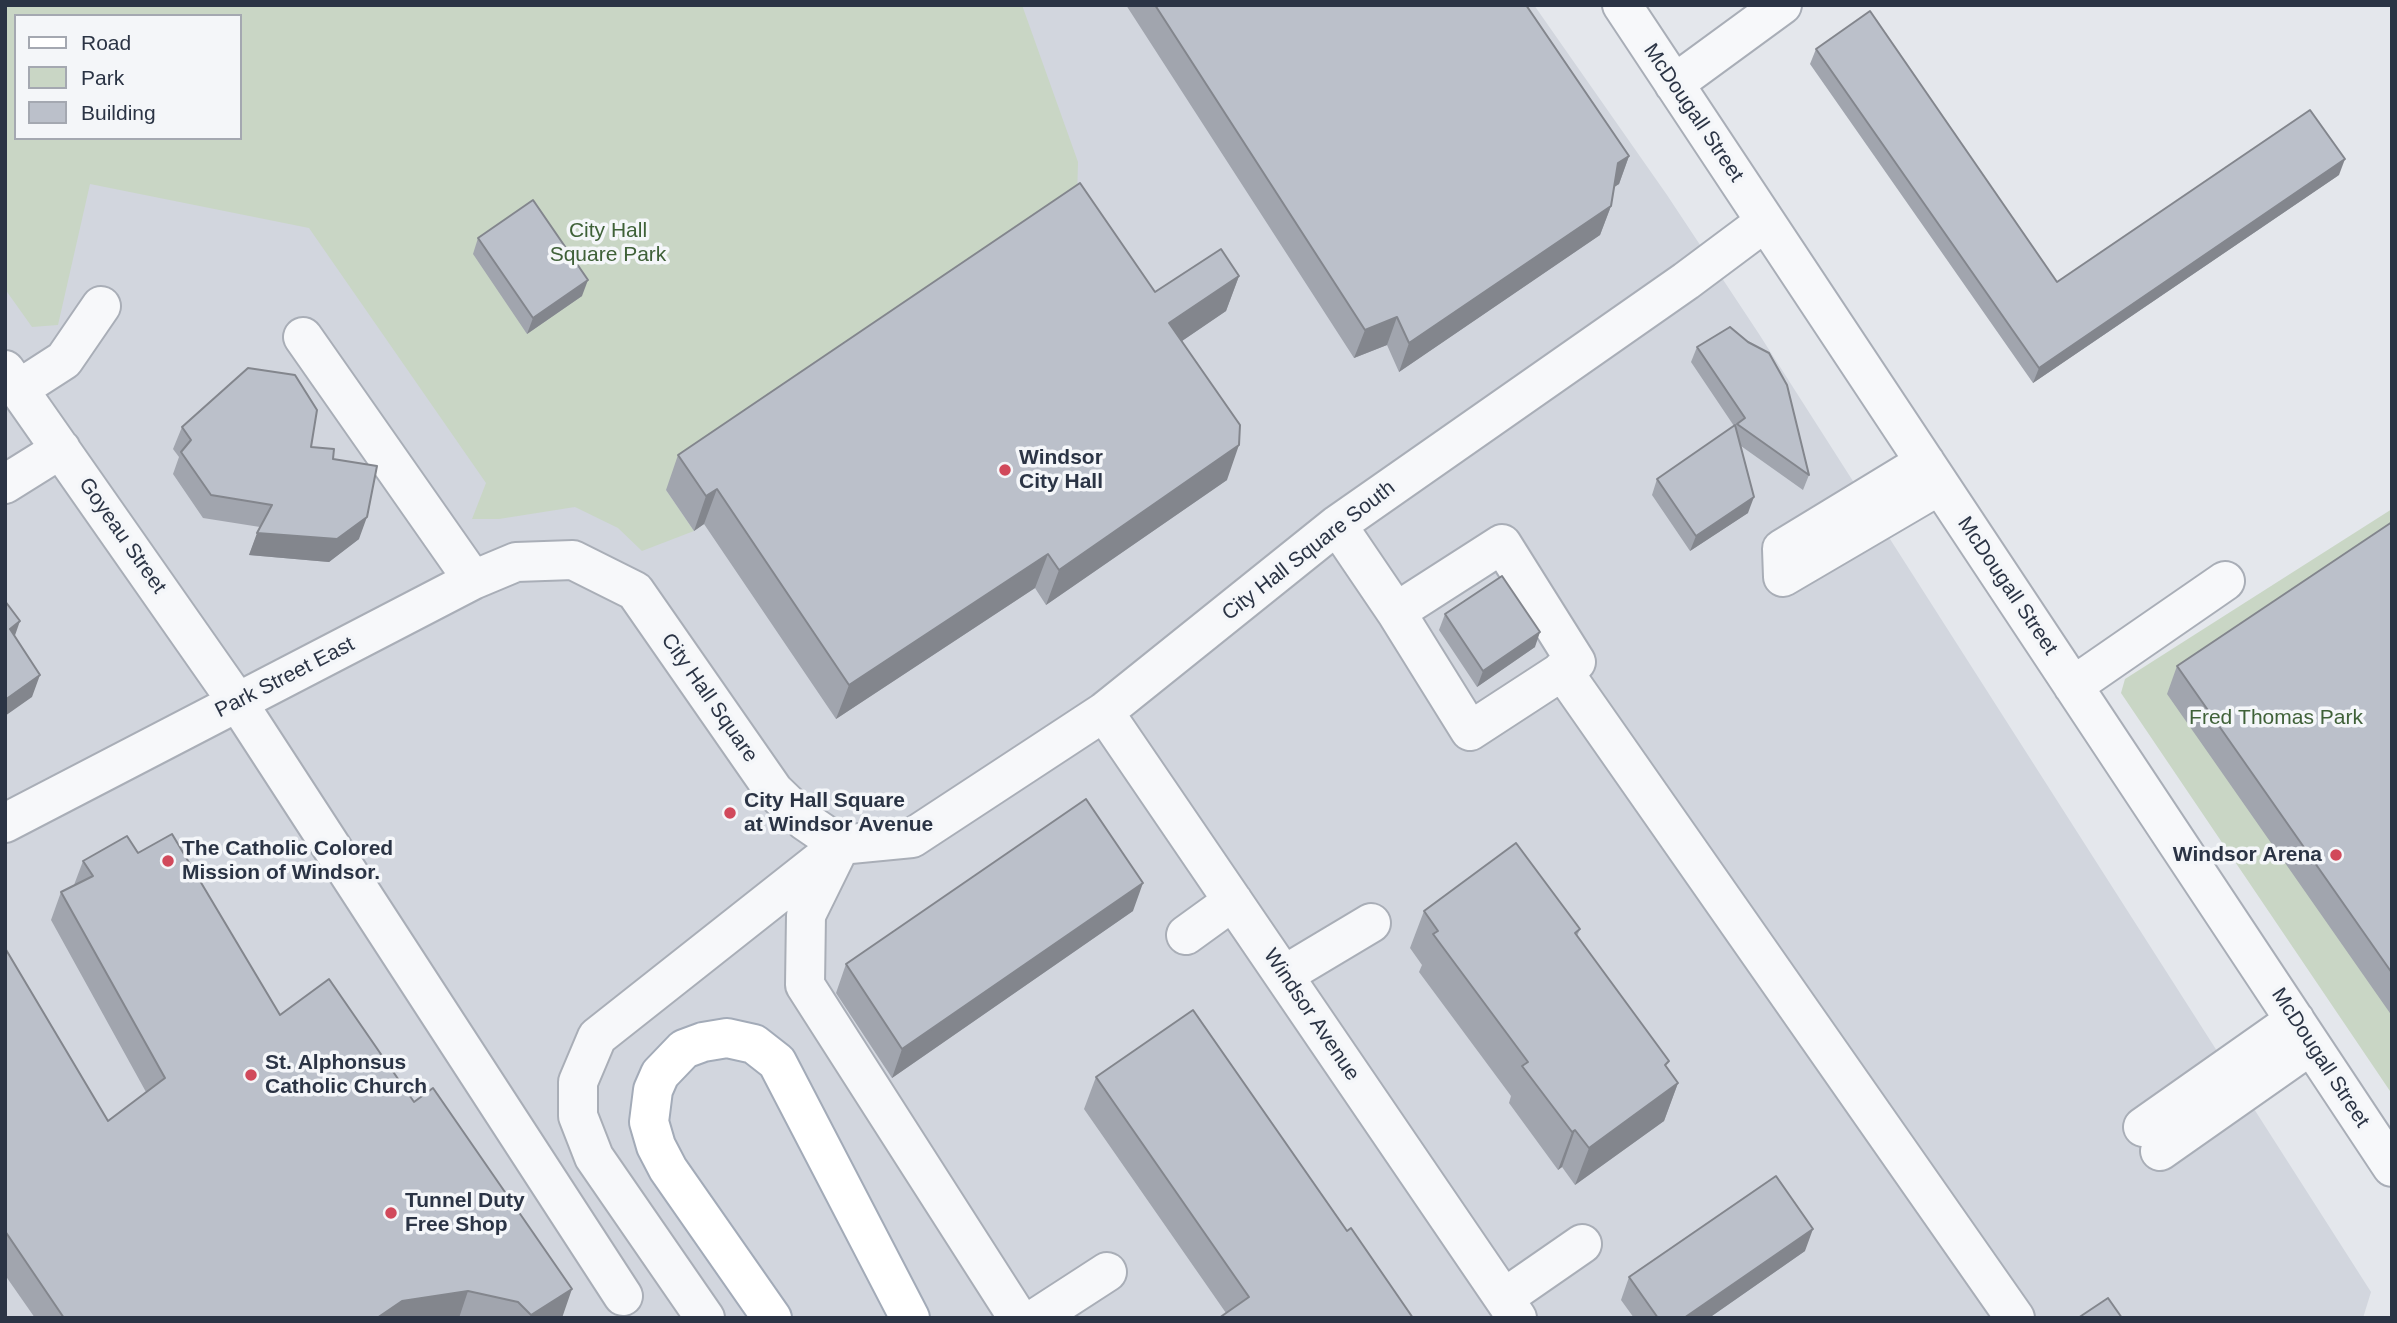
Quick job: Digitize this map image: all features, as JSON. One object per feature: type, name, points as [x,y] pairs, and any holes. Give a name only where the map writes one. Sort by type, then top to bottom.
[{"type":"main road","points":[[772,1318],[668,1169],[656,1146],[649,1122],[653,1090],[660,1074],[684,1049],[703,1042],[727,1038],[754,1044],[777,1062],[911,1318]]},
{"type":"street","name":"McDougall Street","points":[[1622,5],[2392,1167]]},
{"type":"street","points":[[1674,85],[1782,5]]},
{"type":"street","name":"City Hall Square South","points":[[840,845],[912,838],[1104,712],[1337,525],[1686,281],[1765,222]]},
{"type":"street","points":[[12,379],[64,360],[101,306]]},
{"type":"street","points":[[303,337],[472,580]]},
{"type":"street","name":"Goyeau Street","points":[[12,379],[238,703],[623,1296]]},
{"type":"street","points":[[5,484],[61,449]]},
{"type":"street","points":[[1337,525],[1396,612],[1470,731],[1576,662],[1502,544],[1396,612]]},
{"type":"street","name":"Park Street East","points":[[9,814],[238,703],[472,580],[516,562],[573,560]]},
{"type":"street","name":"City Hall Square","points":[[573,560],[635,591],[774,791],[805,821],[840,845]]},
{"type":"street","points":[[2073,686],[2225,580]]},
{"type":"street","points":[[1562,670],[2015,1318]]},
{"type":"street","name":"Windsor Avenue","points":[[1104,712],[1510,1308]]},
{"type":"street","points":[[705,1318],[594,1157],[578,1116],[579,1082],[597,1037],[840,845]]},
{"type":"street","points":[[840,845],[806,915],[805,985],[1018,1318]]},
{"type":"street","points":[[1186,935],[1233,901]]},
{"type":"street","points":[[1284,975],[1371,923]]},
{"type":"street","points":[[2152,1139],[2303,1032]]},
{"type":"street","points":[[1510,1308],[1582,1244]]},
{"type":"street","points":[[1036,1318],[1107,1272]]},
{"type":"shaded area","points":[[5,5],[1534,5],[1667,195],[1759,334],[2371,1292],[2363,1318],[5,1318]]},
{"type":"green space","name":"City Hall Square Park","points":[[5,5],[1022,5],[1078,162],[1077,199],[666,490],[694,531],[642,551],[618,528],[575,507],[499,519],[472,519],[486,483],[309,228],[90,184],[58,325],[32,327],[5,289]]},
{"type":"green space","name":"Fred Thomas Park","points":[[2392,509],[2392,1094],[2121,693],[2125,679]]},
{"type":"building","points":[[1155,5],[1526,5],[1629,156],[1618,163],[1611,206],[1409,343],[1397,317],[1365,330]]},
{"type":"building","points":[[1870,11],[2057,282],[2310,110],[2345,159],[2039,368],[1816,49]]},
{"type":"building","name":"Windsor City Hall","points":[[1080,183],[1155,292],[1221,249],[1239,276],[1169,323],[1240,425],[1239,445],[1059,570],[1048,554],[849,685],[717,489],[706,496],[678,455]]},
{"type":"building","points":[[533,200],[588,280],[533,318],[478,238]]},
{"type":"building","points":[[1730,327],[1748,342],[1769,353],[1787,385],[1809,475],[1737,424],[1745,418],[1697,347]]},
{"type":"building","points":[[248,368],[295,375],[317,410],[311,447],[334,449],[333,459],[377,466],[367,517],[337,539],[257,533],[272,505],[211,495],[181,452],[191,440],[182,427]]},
{"type":"building","points":[[1735,425],[1754,497],[1696,536],[1657,479]]},
{"type":"building","name":"Fred Thomas Park","points":[[2392,522],[2392,973],[2177,666]]},
{"type":"building","points":[[1502,576],[1540,632],[1483,671],[1445,614]]},
{"type":"building","points":[[5,601],[20,621],[10,629],[40,675],[5,700]]},
{"type":"building","points":[[1086,799],[1143,883],[902,1049],[846,964]]},
{"type":"building","points":[[172,834],[280,1015],[329,979],[414,1102],[433,1088],[572,1289],[531,1315],[518,1302],[468,1291],[402,1301],[377,1318],[64,1318],[5,1231],[5,948],[108,1121],[165,1078],[61,892],[93,876],[83,861],[127,836],[138,853]]},
{"type":"building","points":[[1516,843],[1580,929],[1575,933],[1669,1061],[1665,1065],[1678,1083],[1589,1148],[1575,1130],[1572,1132],[1522,1066],[1528,1062],[1433,934],[1438,931],[1424,911]]},
{"type":"building","points":[[1193,1010],[1347,1231],[1351,1228],[1413,1318],[1219,1318],[1249,1297],[1096,1077]]},
{"type":"building","points":[[1776,1176],[1813,1229],[1684,1318],[1658,1318],[1629,1277]]},
{"type":"building","points":[[2108,1298],[2122,1318],[2078,1318]]},
{"type":"place","name":"Windsor City Hall","points":[[1005,470]]},
{"type":"place","name":"City Hall Square at Windsor Avenue","points":[[730,813]]},
{"type":"place","name":"Windsor Arena","points":[[2336,855]]},
{"type":"place","name":"The Catholic Colored Mission of Windsor.","points":[[168,861]]},
{"type":"place","name":"St. Alphonsus Catholic Church","points":[[251,1075]]},
{"type":"place","name":"Tunnel Duty Free Shop","points":[[391,1213]]}]
